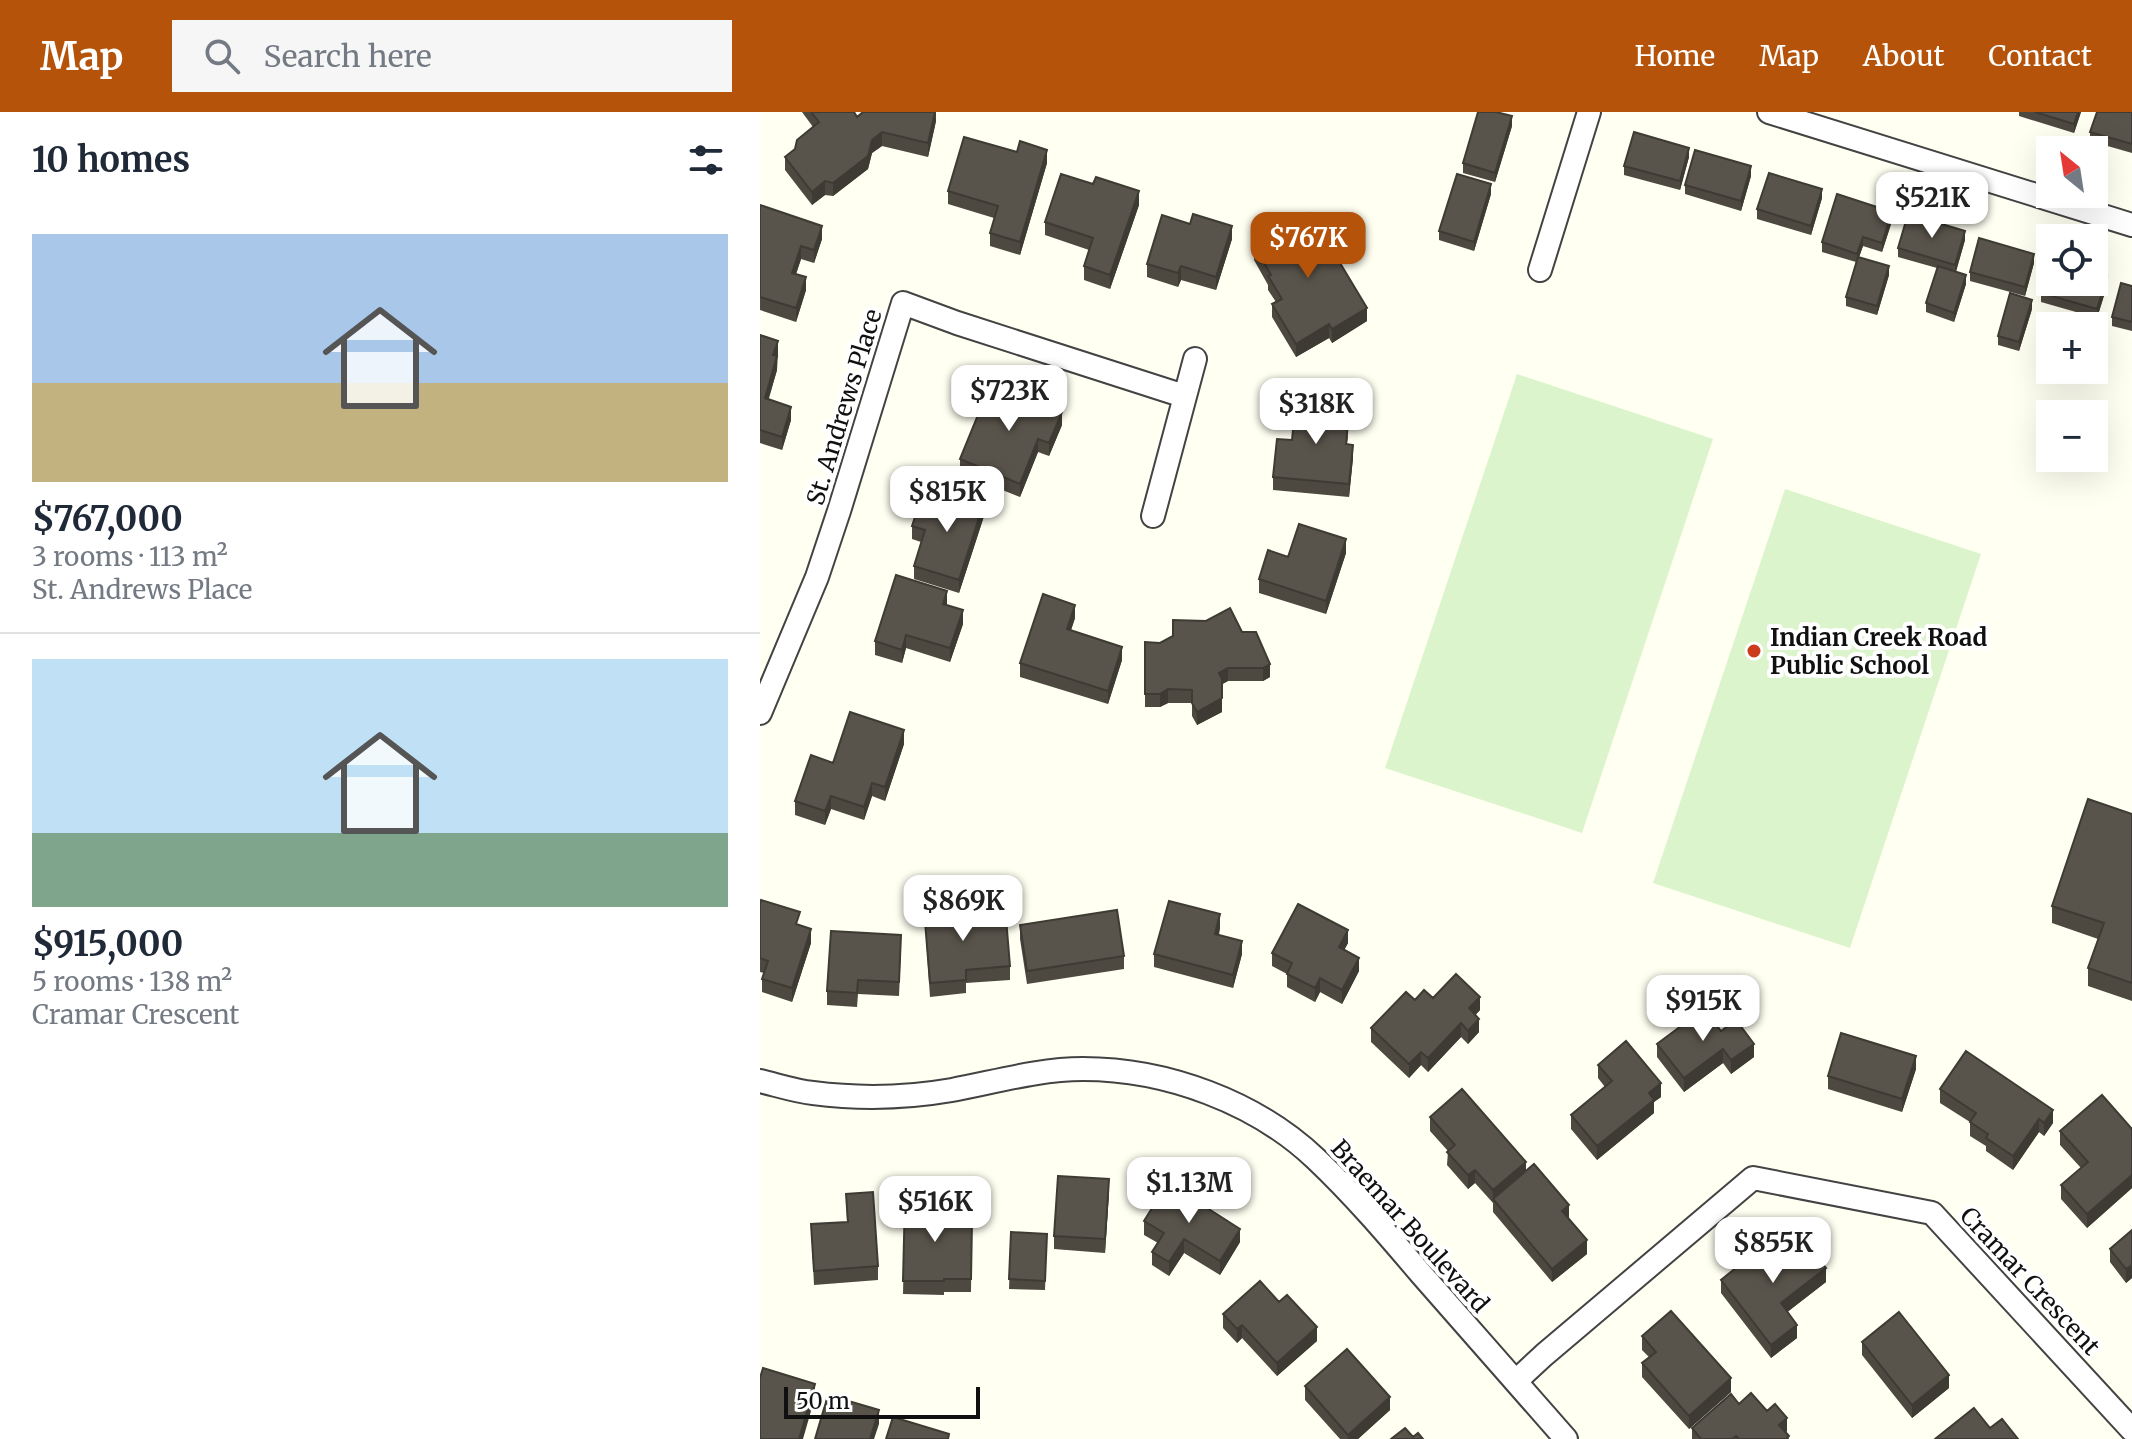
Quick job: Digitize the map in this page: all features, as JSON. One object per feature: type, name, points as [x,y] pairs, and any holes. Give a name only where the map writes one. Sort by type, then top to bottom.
[{"type":"street","points":[[1540,270],[1589,112]]},
{"type":"street","points":[[1769,112],[2132,225]]},
{"type":"street","name":"St. Andrews Place","points":[[760,713],[817,577],[903,303],[1184,396]]},
{"type":"street","points":[[1153,516],[1195,359]]},
{"type":"street","name":"Braemar Boulevard","points":[[760,1081],[811,1093],[880,1098],[949,1091],[1039,1073],[1083,1069],[1133,1073],[1178,1083],[1227,1101],[1270,1124],[1314,1157],[1360,1204],[1566,1439]]},
{"type":"street","name":"Cramar Crescent","points":[[1516,1381],[1753,1178],[1932,1213],[2132,1430]]},
{"type":"green space","points":[[1517,374],[1713,439],[1582,833],[1385,768]]},
{"type":"green space","points":[[1785,489],[1981,554],[1850,948],[1653,883]]},
{"type":"building","points":[[811,112],[854,112],[857,117],[863,112],[935,112],[928,143],[882,132],[872,140],[868,156],[833,183],[825,181],[812,192],[785,157],[795,149],[797,140],[819,122]]},
{"type":"building","points":[[1478,112],[1512,116],[1495,173],[1463,163]]},
{"type":"building","points":[[2035,112],[2078,112],[2074,124]]},
{"type":"building","points":[[2097,112],[2132,112],[2132,144],[2090,132]]},
{"type":"building","points":[[1634,132],[1689,148],[1680,181],[1624,166]]},
{"type":"building","points":[[964,137],[1017,152],[1020,141],[1047,150],[1020,242],[990,233],[998,206],[948,191]]},
{"type":"building","points":[[1695,150],[1751,166],[1741,201],[1685,185]]},
{"type":"building","points":[[1769,173],[1822,189],[1811,226],[1757,209]]},
{"type":"building","points":[[1061,174],[1093,184],[1096,177],[1139,191],[1110,275],[1084,266],[1093,238],[1045,222]]},
{"type":"building","points":[[1457,174],[1491,184],[1474,242],[1439,231]]},
{"type":"building","points":[[1837,194],[1892,212],[1882,243],[1863,237],[1857,254],[1822,242]]},
{"type":"building","points":[[760,205],[822,226],[814,250],[801,246],[792,273],[806,277],[796,308],[760,297]]},
{"type":"building","points":[[1310,213],[1367,308],[1332,329],[1329,324],[1296,344],[1272,304],[1282,299],[1254,246]]},
{"type":"building","points":[[1193,214],[1232,226],[1216,277],[1181,266],[1178,273],[1147,264],[1162,215],[1190,224]]},
{"type":"building","points":[[1908,214],[1965,231],[1955,265],[1898,248]]},
{"type":"building","points":[[1979,238],[2034,254],[2025,287],[1970,272]]},
{"type":"building","points":[[1858,257],[1889,266],[1877,306],[1846,297]]},
{"type":"building","points":[[1938,266],[1966,275],[1954,313],[1926,303]]},
{"type":"building","points":[[2121,283],[2132,286],[2132,322],[2112,317]]},
{"type":"building","points":[[2010,293],[2032,300],[2019,342],[1998,336]]},
{"type":"building","points":[[2052,296],[2101,296],[2097,309]]},
{"type":"building","points":[[760,335],[778,341],[765,398],[791,407],[782,437],[760,430]]},
{"type":"building","points":[[991,383],[1062,412],[1049,443],[1038,439],[1020,484],[960,459]]},
{"type":"building","points":[[1296,400],[1342,405],[1340,423],[1348,423],[1346,444],[1353,445],[1349,484],[1273,477],[1277,439],[1292,440]]},
{"type":"building","points":[[961,492],[985,499],[959,580],[914,566],[925,530],[912,526],[922,496],[957,506]]},
{"type":"building","points":[[1299,524],[1346,539],[1326,601],[1259,579],[1268,550],[1288,557]]},
{"type":"building","points":[[896,575],[947,591],[943,604],[963,610],[950,648],[906,635],[902,650],[875,641]]},
{"type":"building","points":[[1043,594],[1075,605],[1067,629],[1122,647],[1108,691],[1020,663]]},
{"type":"building","points":[[1230,608],[1242,632],[1256,632],[1270,664],[1263,668],[1228,668],[1219,673],[1222,698],[1197,712],[1192,703],[1192,690],[1168,689],[1160,694],[1145,694],[1145,642],[1160,643],[1173,636],[1173,620],[1206,621]]},
{"type":"building","points":[[850,712],[904,730],[885,787],[872,783],[864,807],[831,796],[825,811],[795,801],[811,755],[833,763]]},
{"type":"building","points":[[2088,799],[2132,814],[2132,983],[2088,968],[2104,923],[2052,906]]},
{"type":"building","points":[[761,900],[800,912],[796,924],[811,929],[792,988],[762,979],[768,961],[760,958]]},
{"type":"building","points":[[1169,901],[1220,914],[1215,934],[1242,941],[1233,975],[1154,954]]},
{"type":"building","points":[[972,904],[973,921],[1006,918],[1010,966],[966,970],[966,980],[930,983],[924,909]]},
{"type":"building","points":[[1298,904],[1348,930],[1339,947],[1359,958],[1342,990],[1320,978],[1315,988],[1287,974],[1292,963],[1272,953]]},
{"type":"building","points":[[1117,910],[1124,956],[1027,971],[1020,925]]},
{"type":"building","points":[[831,931],[901,935],[899,982],[858,980],[857,993],[827,991]]},
{"type":"building","points":[[1456,974],[1480,997],[1469,1008],[1479,1019],[1468,1031],[1461,1023],[1428,1058],[1421,1052],[1409,1064],[1371,1028],[1406,992],[1415,1000],[1424,990],[1433,998]]},
{"type":"building","points":[[1704,1009],[1721,1031],[1736,1020],[1754,1044],[1731,1060],[1723,1049],[1684,1078],[1657,1044]]},
{"type":"building","points":[[1841,1033],[1916,1056],[1902,1099],[1828,1076]]},
{"type":"building","points":[[1626,1041],[1661,1083],[1649,1093],[1654,1100],[1597,1146],[1571,1115],[1612,1081],[1598,1065]]},
{"type":"building","points":[[1966,1051],[2053,1110],[2044,1123],[2039,1119],[2013,1156],[1986,1138],[1988,1134],[1970,1122],[1976,1113],[1940,1089]]},
{"type":"building","points":[[1462,1089],[1526,1162],[1493,1190],[1475,1170],[1468,1175],[1447,1152],[1455,1145],[1430,1117]]},
{"type":"building","points":[[2102,1095],[2132,1129],[2132,1175],[2087,1214],[2061,1185],[2088,1162],[2060,1131]]},
{"type":"building","points":[[1534,1164],[1569,1205],[1562,1211],[1587,1240],[1552,1269],[1493,1199]]},
{"type":"building","points":[[1058,1176],[1109,1179],[1105,1239],[1054,1236]]},
{"type":"building","points":[[1168,1183],[1240,1229],[1220,1261],[1184,1239],[1169,1262],[1152,1252],[1164,1233],[1144,1221]]},
{"type":"building","points":[[873,1192],[878,1266],[814,1271],[811,1224],[848,1222],[846,1194]]},
{"type":"building","points":[[905,1198],[942,1199],[942,1221],[972,1221],[971,1279],[903,1281]]},
{"type":"building","points":[[2132,1230],[2132,1265],[2126,1269],[2110,1249]]},
{"type":"building","points":[[1011,1232],[1047,1234],[1045,1281],[1009,1279]]},
{"type":"building","points":[[1800,1235],[1826,1268],[1781,1303],[1797,1325],[1771,1345],[1721,1280],[1776,1241],[1782,1249]]},
{"type":"building","points":[[1260,1281],[1279,1302],[1287,1295],[1317,1327],[1277,1363],[1242,1325],[1237,1329],[1223,1314]]},
{"type":"building","points":[[1671,1311],[1731,1378],[1689,1416],[1642,1363],[1656,1352],[1642,1336]]},
{"type":"building","points":[[1899,1312],[1949,1375],[1912,1405],[1862,1342]]},
{"type":"building","points":[[1347,1349],[1390,1397],[1348,1435],[1305,1386]]},
{"type":"building","points":[[763,1368],[815,1384],[799,1439],[760,1439],[760,1378]]},
{"type":"building","points":[[1751,1393],[1767,1411],[1775,1404],[1787,1418],[1779,1425],[1789,1436],[1786,1439],[1739,1439],[1736,1436],[1732,1439],[1701,1439],[1692,1428],[1731,1394],[1739,1404]]},
{"type":"building","points":[[828,1395],[879,1410],[870,1439],[815,1439]]},
{"type":"building","points":[[1974,1408],[1990,1428],[2002,1419],[2018,1439],[1935,1439]]},
{"type":"building","points":[[893,1417],[949,1434],[948,1439],[886,1439]]},
{"type":"building","points":[[1405,1428],[1413,1437],[1418,1433],[1423,1439],[1391,1439]]},
{"type":"place","name":"Indian Creek Road Public School","points":[[1754,651]]}]
